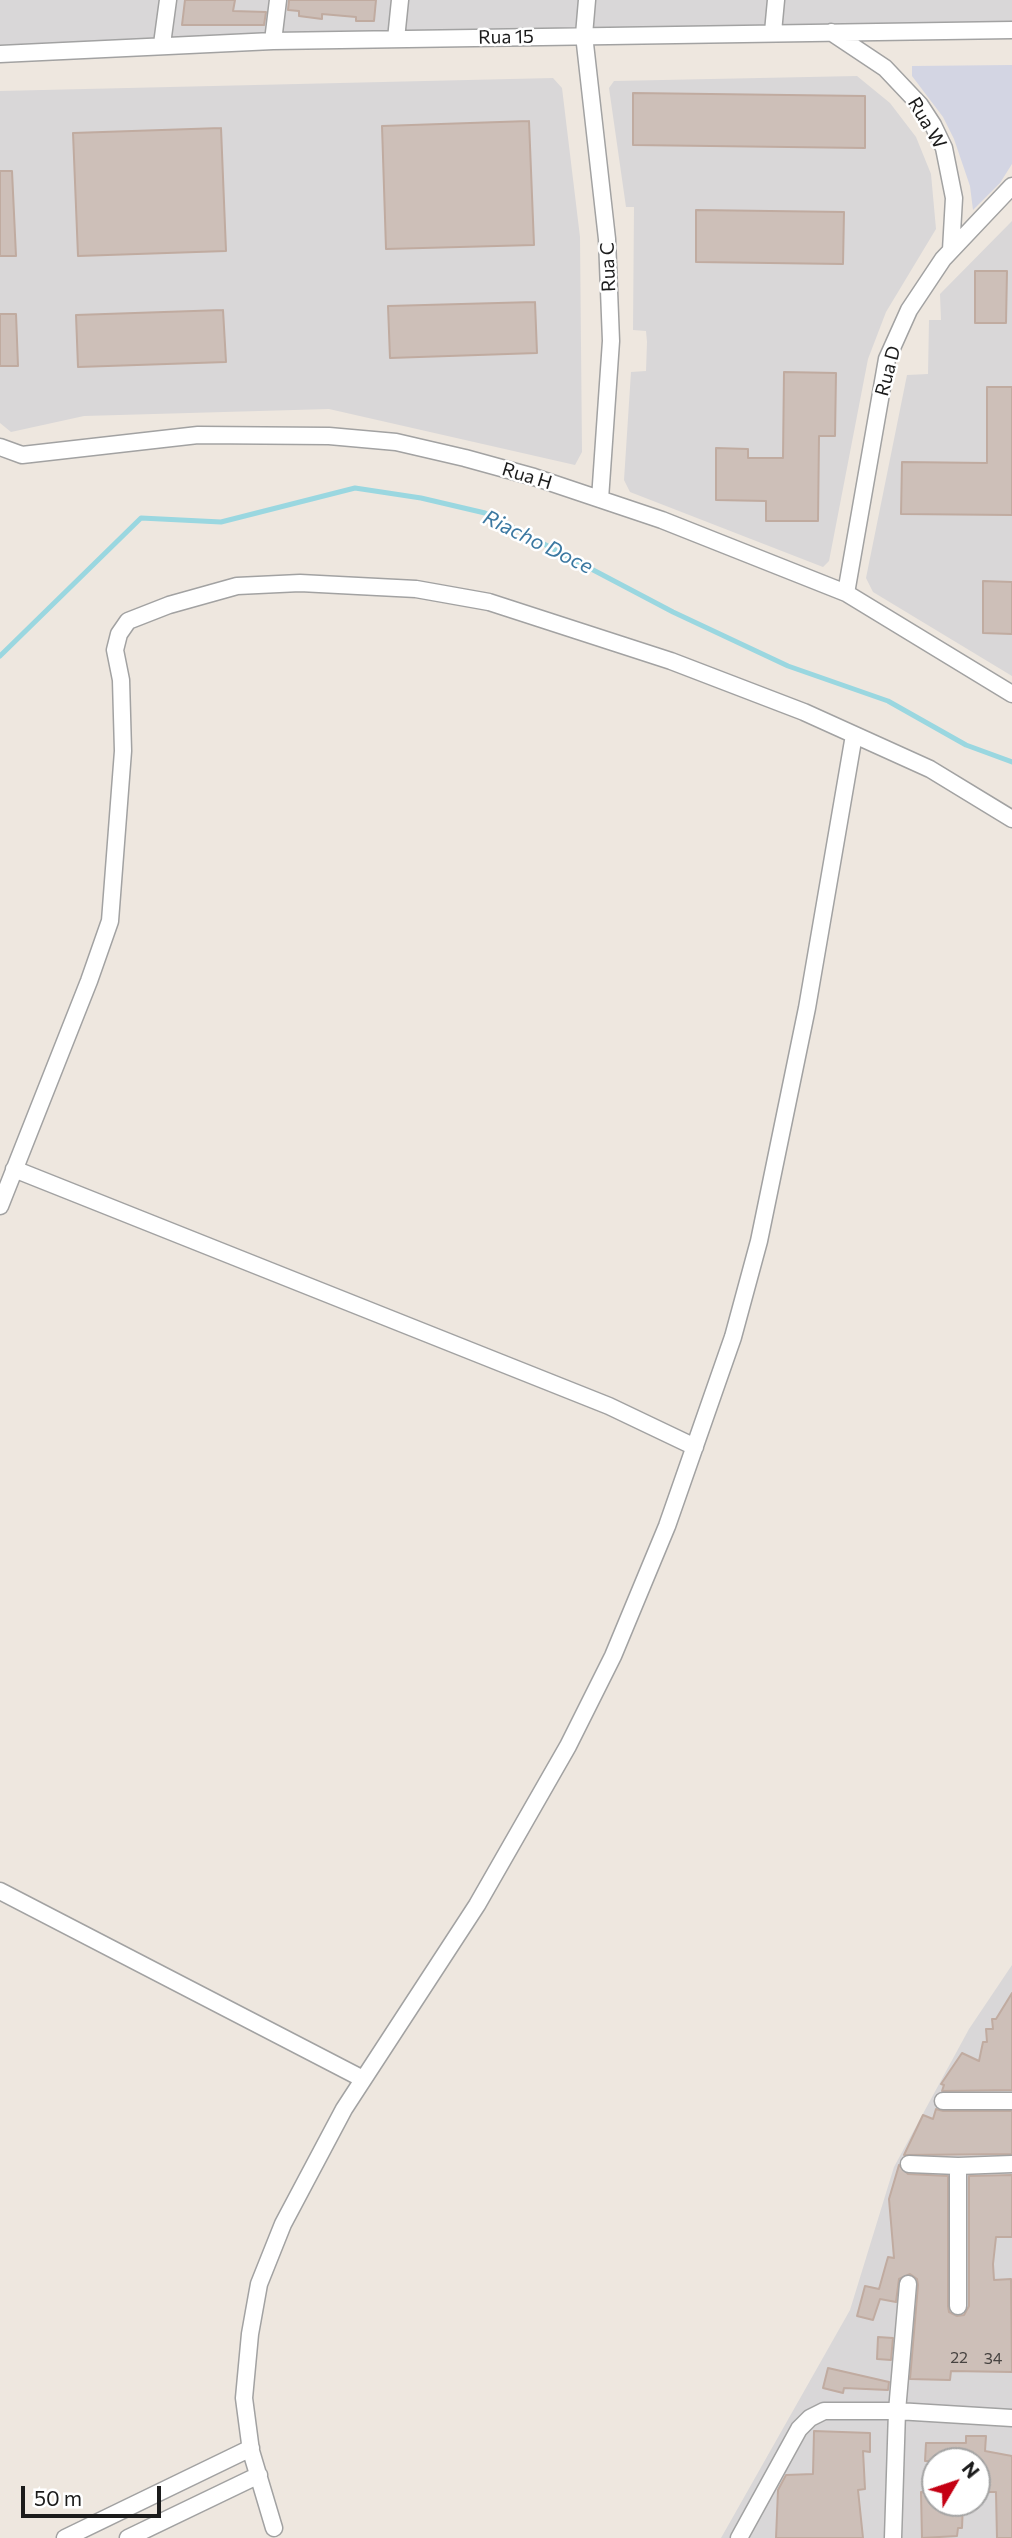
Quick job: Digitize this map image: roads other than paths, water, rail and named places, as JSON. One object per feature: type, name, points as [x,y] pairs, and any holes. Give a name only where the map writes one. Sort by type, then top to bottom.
[{"type":"street","points":[[162,44],[168,0]]},
{"type":"street","points":[[273,41],[278,0]]},
{"type":"street","points":[[396,39],[400,0]]},
{"type":"street","name":"Rua C","points":[[587,0],[584,35],[589,95],[600,160],[609,274],[610,354],[600,499]]},
{"type":"street","points":[[773,32],[776,0]]},
{"type":"street","name":"Rua 15","points":[[4,55],[162,44],[273,41],[1012,30]]},
{"type":"street","name":"Rua W","points":[[831,32],[885,68],[920,105],[933,125],[944,148],[954,198],[951,250]]},
{"type":"street","name":"Rua D","points":[[846,593],[887,359],[909,310],[951,250],[1012,186]]},
{"type":"street","name":"Rua H","points":[[0,447],[22,454],[198,435],[328,436],[396,442],[534,477],[733,546],[846,593],[1012,694]]},
{"type":"street","points":[[0,1206],[89,981],[110,920],[123,751],[121,680],[115,650],[119,634],[128,621],[169,605],[237,586],[300,583],[416,589],[489,602],[659,657],[804,712],[930,769],[1012,819]]},
{"type":"street","points":[[274,2528],[251,2448],[244,2399],[250,2334],[260,2284],[283,2224],[306,2178],[363,2079],[477,1905],[568,1746],[618,1644],[667,1526],[733,1337],[759,1241],[807,1008],[854,735]]},
{"type":"street","points":[[14,1168],[597,1400],[695,1447]]},
{"type":"street","points":[[0,1891],[363,2079]]},
{"type":"street","points":[[943,2101],[1012,2101]]},
{"type":"street","points":[[909,2164],[1012,2164]]},
{"type":"street","points":[[958,2166],[958,2306]]},
{"type":"street","points":[[893,2538],[897,2411],[908,2284]]},
{"type":"street","points":[[738,2538],[793,2438],[810,2418],[833,2410],[1012,2418]]},
{"type":"street","points":[[65,2538],[251,2448]]},
{"type":"street","points":[[128,2538],[259,2475]]},
{"type":"waterway","name":"Riacho Doce","points":[[0,656],[141,518],[221,522],[355,488],[421,498],[485,513],[673,612],[788,666],[888,701],[966,745],[1012,762]]}]
